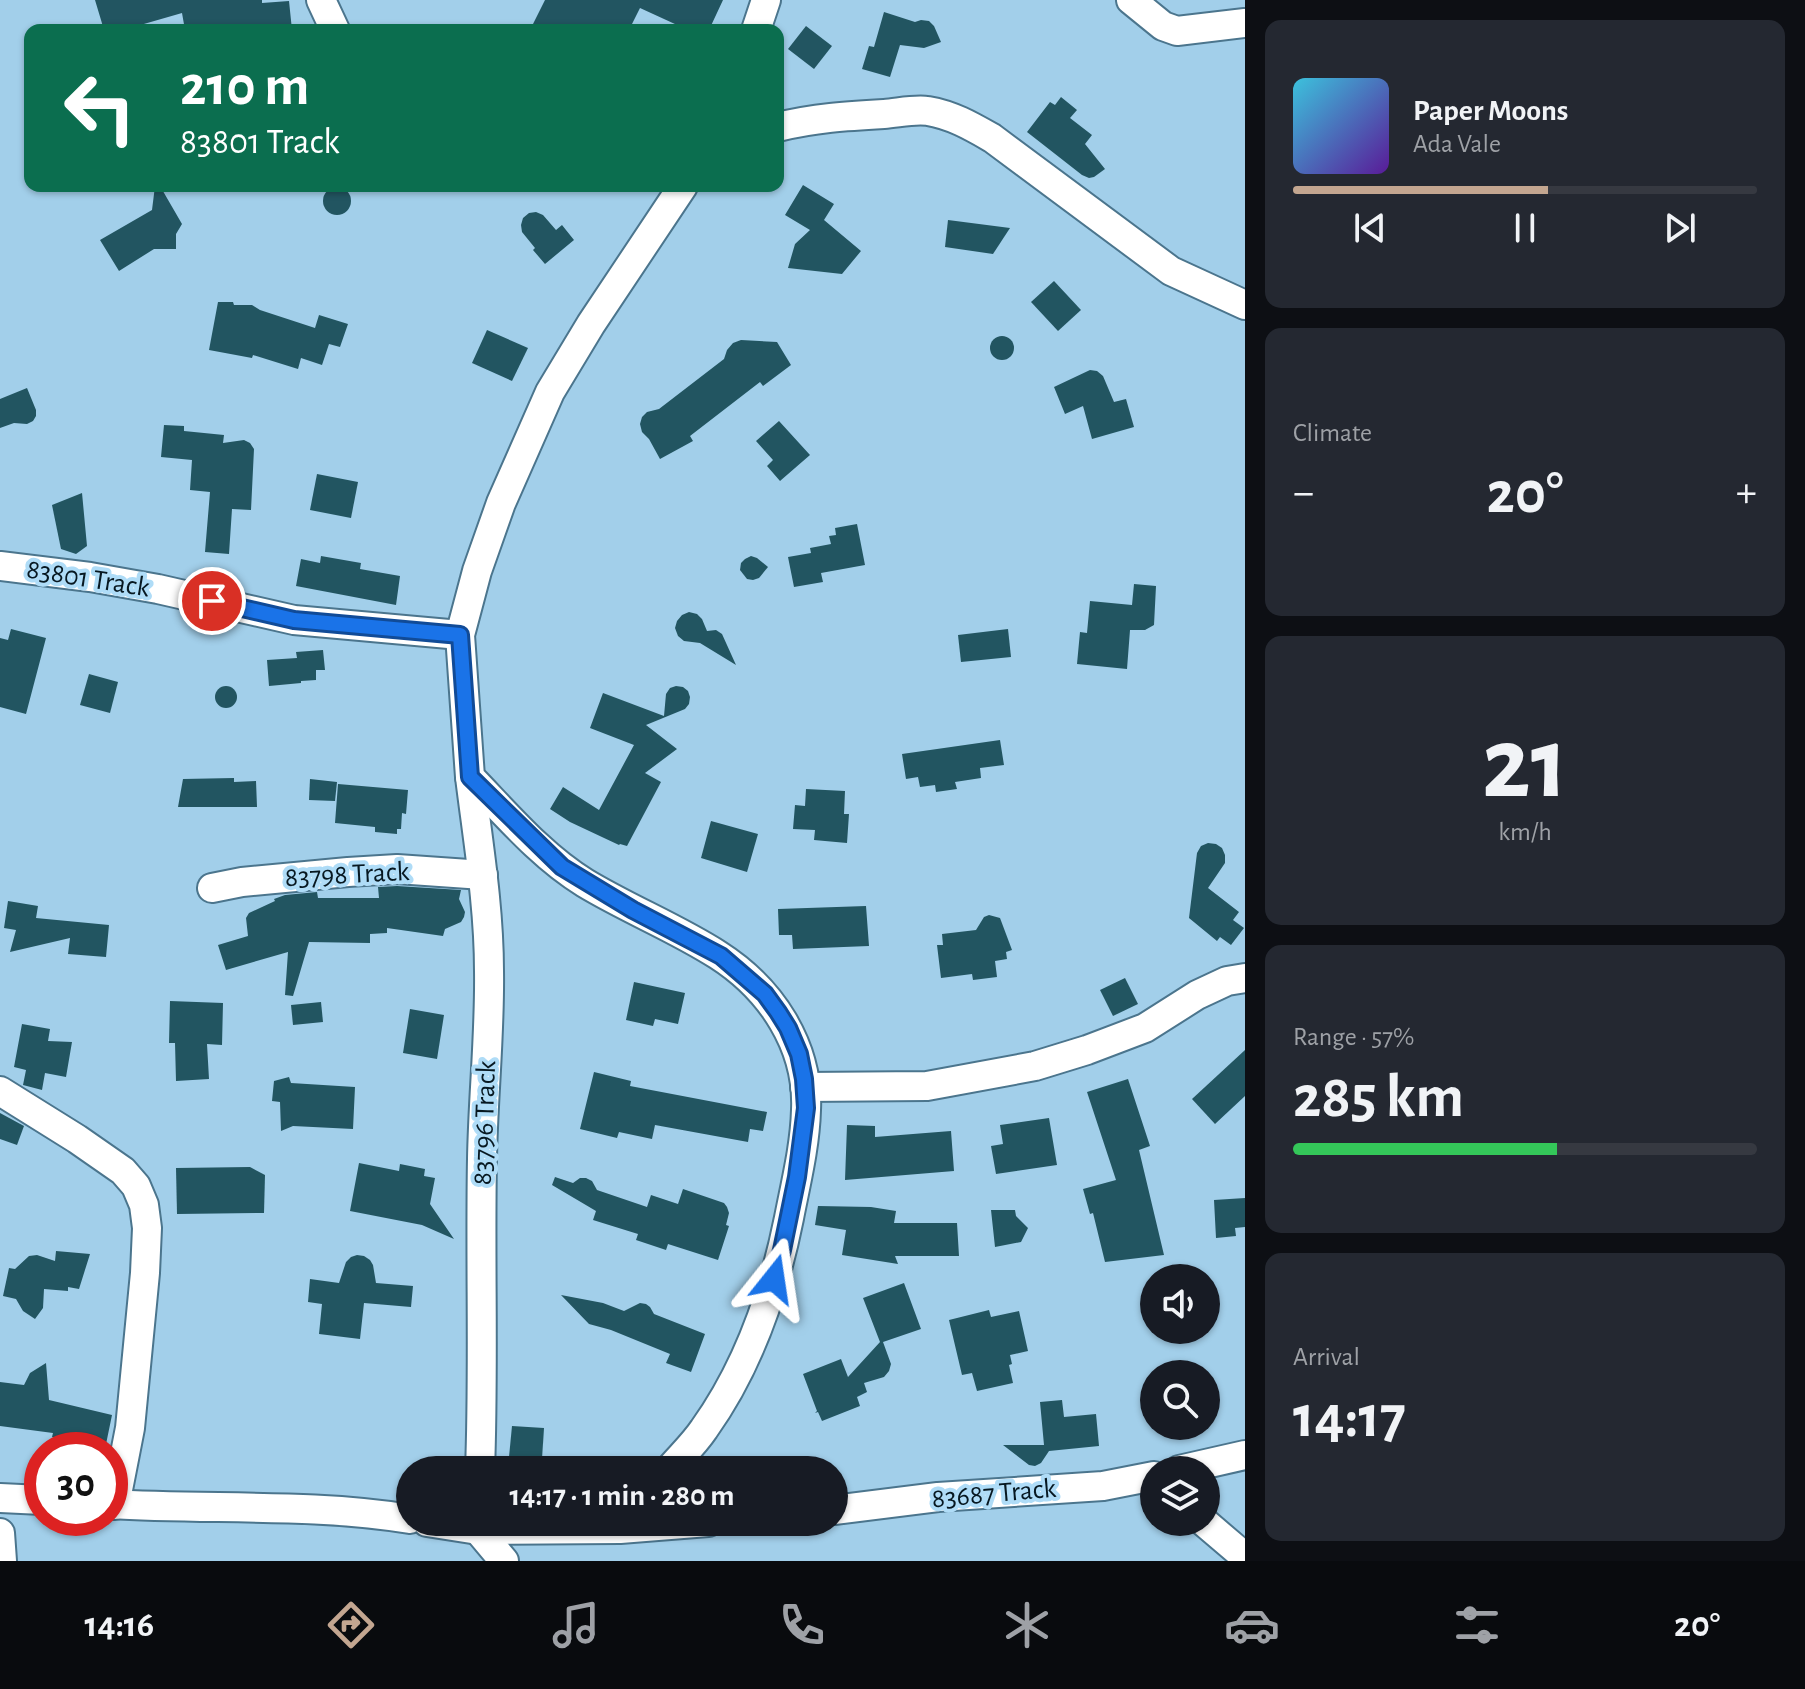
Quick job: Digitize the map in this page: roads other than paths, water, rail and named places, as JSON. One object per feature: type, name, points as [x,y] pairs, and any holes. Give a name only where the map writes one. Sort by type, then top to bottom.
[{"type":"street","points":[[321,0],[332,24]]},
{"type":"street","points":[[758,24],[766,0]]},
{"type":"street","points":[[1131,0],[1163,26],[1177,31],[1245,23]]},
{"type":"street","points":[[784,126],[839,116],[925,111],[966,123],[992,138],[1171,271],[1245,305]]},
{"type":"street","name":"83796 Track","points":[[481,1456],[482,1158],[489,1034],[487,906],[470,777],[460,635],[496,516],[550,392],[591,324],[679,192]]},
{"type":"street","name":"83801 Track","points":[[0,566],[158,589],[294,620],[460,635]]},
{"type":"street","points":[[470,777],[562,867],[633,910],[721,956],[765,994],[788,1028],[799,1054],[806,1108],[797,1177],[782,1250],[765,1309],[727,1394],[703,1431],[681,1456]]},
{"type":"street","name":"83798 Track","points":[[212,888],[397,869],[483,875]]},
{"type":"street","points":[[805,1087],[927,1086],[1035,1066],[1145,1028],[1197,995],[1227,981],[1245,978]]},
{"type":"street","points":[[0,1091],[123,1171],[136,1186],[144,1205],[147,1228],[145,1273],[128,1437]]},
{"type":"street","points":[[1220,1461],[1245,1455]]},
{"type":"street","name":"83687 Track","points":[[848,1508],[938,1497],[1103,1486],[1140,1479]]},
{"type":"street","points":[[0,1498],[24,1499]]},
{"type":"street","points":[[128,1505],[287,1509],[396,1517]]},
{"type":"street","points":[[0,1533],[2,1561]]},
{"type":"street","points":[[485,1536],[504,1561]]},
{"type":"street","points":[[1220,1536],[1245,1557]]}]
